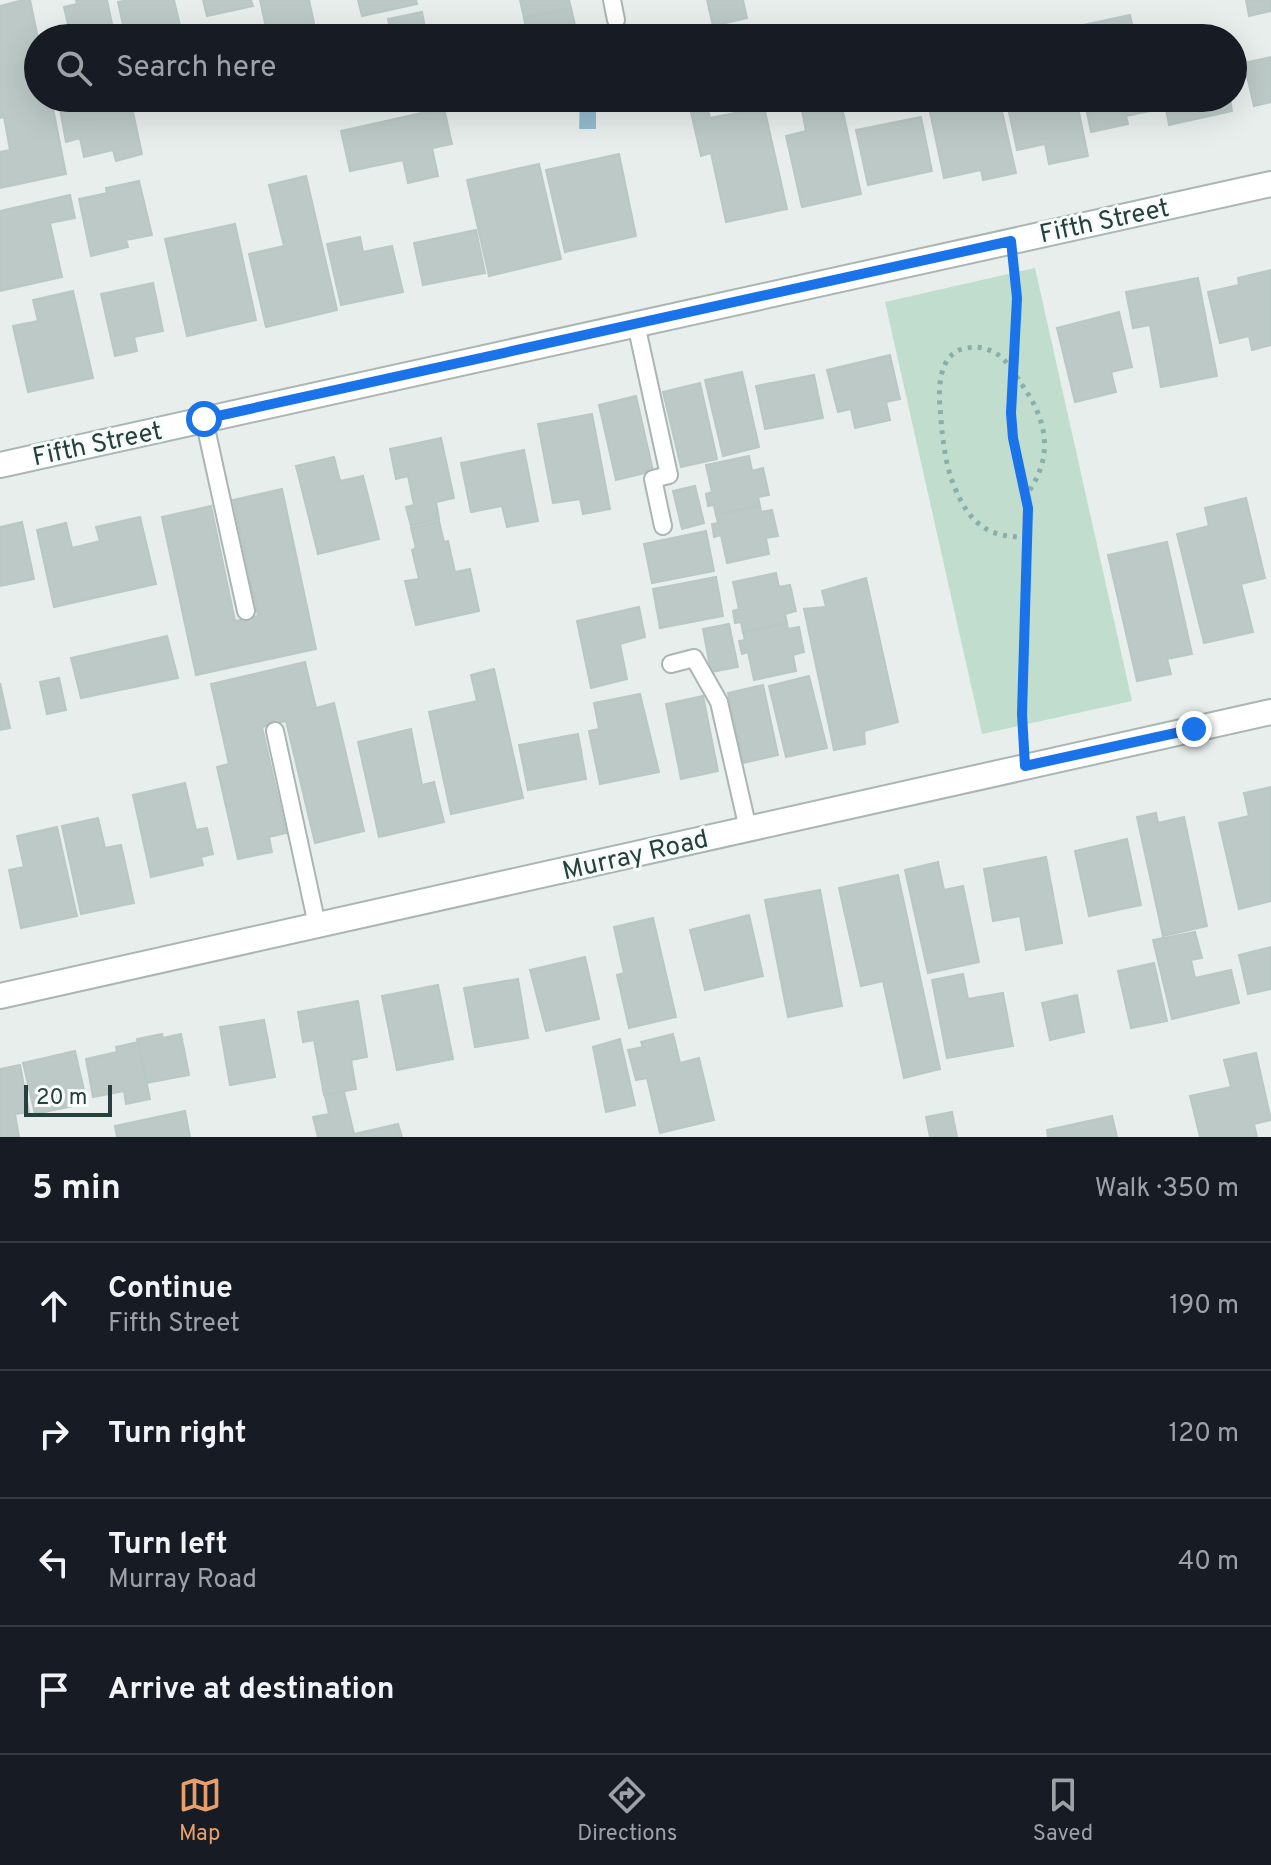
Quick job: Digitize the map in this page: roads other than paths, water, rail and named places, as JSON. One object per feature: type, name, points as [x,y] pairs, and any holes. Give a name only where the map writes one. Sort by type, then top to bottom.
[{"type":"street","name":"Fifth Street","points":[[0,465],[1271,184]]},
{"type":"street","name":"Murray Road","points":[[0,996],[1271,712]]},
{"type":"lane","points":[[612,0],[616,20]]},
{"type":"lane","points":[[636,324],[669,475],[653,479],[663,526]]},
{"type":"lane","points":[[204,419],[246,611]]},
{"type":"lane","points":[[671,664],[694,658],[719,702],[748,829]]},
{"type":"lane","points":[[275,731],[317,925]]},
{"type":"water","points":[[580,112],[596,112],[596,129],[579,129]]}]
